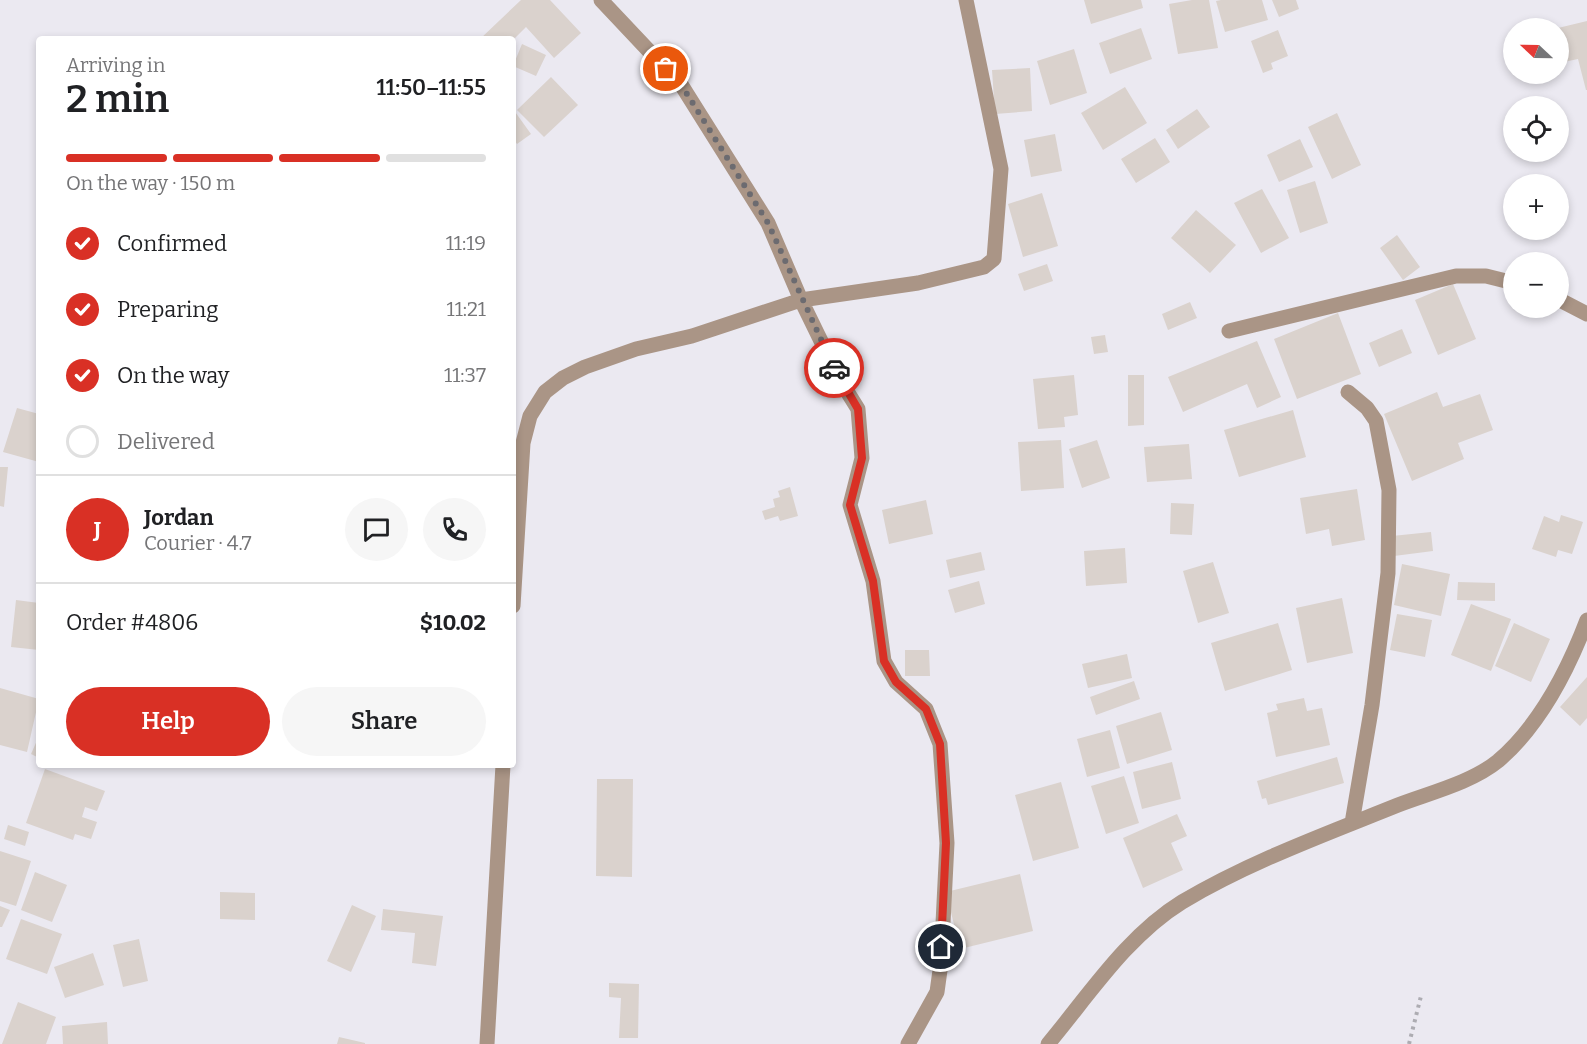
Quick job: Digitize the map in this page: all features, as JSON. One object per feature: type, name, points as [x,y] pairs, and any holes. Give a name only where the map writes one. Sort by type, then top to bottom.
[{"type":"street","points":[[602,0],[682,86],[768,223],[801,300],[840,380],[858,409],[862,458],[850,505],[873,581],[884,661],[896,682],[926,709],[940,744],[946,843],[941,963],[937,992],[908,1044]]},
{"type":"street","points":[[516,557],[523,443],[530,416],[544,392],[563,378],[585,367],[636,349],[693,336],[801,300],[918,283],[984,267],[994,259],[1001,169],[966,0]]},
{"type":"street","points":[[1229,331],[1456,276],[1486,276],[1503,280]]},
{"type":"street","points":[[1569,305],[1587,314]]},
{"type":"street","points":[[1348,392],[1367,408],[1376,421],[1389,490],[1388,573],[1372,705],[1352,823]]},
{"type":"street","points":[[1048,1044],[1133,941],[1180,903],[1223,880],[1352,823],[1473,775],[1496,762],[1523,736],[1556,686],[1586,626]]},
{"type":"street","points":[[487,1044],[503,768]]},
{"type":"path","points":[[1409,1044],[1421,996]]},
{"type":"building","points":[[521,0],[550,0],[581,33],[554,58],[526,27],[516,37],[483,36]]},
{"type":"building","points":[[1084,0],[1141,0],[1143,8],[1091,24]]},
{"type":"building","points":[[1209,0],[1218,48],[1178,54],[1169,4]]},
{"type":"building","points":[[1262,0],[1268,20],[1225,32],[1216,1]]},
{"type":"building","points":[[1272,0],[1296,0],[1299,9],[1279,17]]},
{"type":"building","points":[[1587,21],[1587,90],[1578,59],[1569,61],[1569,25]]},
{"type":"building","points":[[1141,28],[1152,59],[1110,74],[1099,43]]},
{"type":"building","points":[[1278,30],[1288,56],[1271,63],[1273,69],[1263,73],[1251,41]]},
{"type":"building","points":[[522,44],[546,55],[536,76],[516,67],[516,59]]},
{"type":"building","points":[[1074,49],[1087,93],[1050,105],[1037,61]]},
{"type":"building","points":[[1030,68],[1032,111],[995,114],[992,70]]},
{"type":"building","points":[[551,77],[578,105],[544,137],[517,110]]},
{"type":"building","points":[[1125,87],[1147,123],[1103,150],[1081,113]]},
{"type":"building","points":[[1197,109],[1210,127],[1178,149],[1166,130]]},
{"type":"building","points":[[516,113],[531,134],[516,142]]},
{"type":"building","points":[[1337,113],[1361,165],[1332,179],[1308,127]]},
{"type":"building","points":[[1055,134],[1062,171],[1031,177],[1024,140]]},
{"type":"building","points":[[1155,138],[1170,162],[1136,183],[1121,159]]},
{"type":"building","points":[[1300,139],[1313,167],[1279,182],[1267,155]]},
{"type":"building","points":[[1315,181],[1328,223],[1300,233],[1287,190]]},
{"type":"building","points":[[1262,189],[1289,238],[1261,253],[1234,203]]},
{"type":"building","points":[[1042,193],[1058,246],[1023,257],[1008,204]]},
{"type":"building","points":[[1196,210],[1236,245],[1210,273],[1171,238]]},
{"type":"building","points":[[1397,235],[1420,267],[1403,280],[1380,248]]},
{"type":"building","points":[[1047,264],[1053,281],[1024,291],[1018,274]]},
{"type":"building","points":[[1453,284],[1476,339],[1438,355],[1415,300]]},
{"type":"building","points":[[1190,302],[1197,318],[1168,330],[1162,314]]},
{"type":"building","points":[[1338,313],[1361,374],[1297,399],[1274,339]]},
{"type":"building","points":[[1402,329],[1412,353],[1379,367],[1369,343]]},
{"type":"building","points":[[1105,335],[1108,352],[1094,354],[1091,337]]},
{"type":"building","points":[[1257,341],[1281,397],[1257,408],[1247,384],[1183,412],[1168,377]]},
{"type":"building","points":[[1074,375],[1078,415],[1064,417],[1065,427],[1038,429],[1033,379]]},
{"type":"building","points":[[1128,375],[1144,375],[1144,425],[1128,426]]},
{"type":"building","points":[[1437,392],[1443,407],[1480,394],[1493,430],[1458,443],[1464,459],[1412,481],[1384,414]]},
{"type":"building","points":[[17,408],[36,413],[36,461],[3,452]]},
{"type":"building","points":[[1293,410],[1306,457],[1239,477],[1224,430]]},
{"type":"building","points":[[1061,440],[1064,488],[1021,491],[1018,442]]},
{"type":"building","points":[[1097,440],[1110,478],[1082,488],[1069,449]]},
{"type":"building","points":[[1189,444],[1192,479],[1147,482],[1144,447]]},
{"type":"building","points":[[0,467],[8,467],[4,507],[0,506]]},
{"type":"building","points":[[790,487],[798,516],[780,521],[778,516],[765,520],[762,511],[775,507],[773,499],[780,497],[778,491]]},
{"type":"building","points":[[1357,489],[1365,540],[1332,546],[1329,529],[1306,534],[1300,498]]},
{"type":"building","points":[[926,500],[933,534],[889,544],[882,510]]},
{"type":"building","points":[[1171,503],[1194,504],[1192,535],[1170,534]]},
{"type":"building","points":[[1561,515],[1583,522],[1572,554],[1558,550],[1556,557],[1532,549],[1544,516],[1559,522]]},
{"type":"building","points":[[1431,532],[1433,551],[1394,556],[1392,536]]},
{"type":"building","points":[[1125,548],[1127,583],[1086,586],[1084,551]]},
{"type":"building","points":[[981,552],[985,570],[950,578],[946,560]]},
{"type":"building","points":[[1213,562],[1229,613],[1198,623],[1183,571]]},
{"type":"building","points":[[1402,564],[1450,574],[1441,616],[1394,605]]},
{"type":"building","points":[[979,581],[985,604],[955,613],[948,590]]},
{"type":"building","points":[[1458,582],[1495,583],[1495,601],[1457,600]]},
{"type":"building","points":[[1342,598],[1353,653],[1307,663],[1296,608]]},
{"type":"building","points":[[16,600],[36,603],[36,650],[11,647]]},
{"type":"building","points":[[1471,604],[1511,619],[1491,671],[1451,655]]},
{"type":"building","points":[[1397,614],[1432,620],[1425,657],[1390,650]]},
{"type":"building","points":[[1278,623],[1292,670],[1225,691],[1211,643]]},
{"type":"building","points":[[1514,623],[1550,639],[1531,682],[1495,666]]},
{"type":"building","points":[[905,650],[929,650],[930,676],[905,676]]},
{"type":"building","points":[[1127,654],[1132,678],[1088,688],[1082,664]]},
{"type":"building","points":[[1587,677],[1587,718],[1580,726],[1560,707]]},
{"type":"building","points":[[1134,681],[1140,699],[1096,715],[1090,697]]},
{"type":"building","points":[[0,688],[36,698],[36,712],[27,752],[0,745]]},
{"type":"building","points":[[1304,698],[1307,711],[1322,708],[1330,745],[1276,757],[1267,713],[1278,710],[1276,704]]},
{"type":"building","points":[[1161,712],[1172,750],[1127,764],[1116,726]]},
{"type":"building","points":[[1110,730],[1120,768],[1087,777],[1077,739]]},
{"type":"building","points":[[36,743],[36,756],[31,754]]},
{"type":"building","points":[[1337,757],[1344,783],[1268,805],[1266,798],[1262,799],[1257,781]]},
{"type":"building","points":[[1172,762],[1181,799],[1142,809],[1133,772]]},
{"type":"building","points":[[45,769],[105,791],[97,811],[85,807],[82,817],[97,822],[91,839],[75,834],[73,840],[26,823]]},
{"type":"building","points":[[1124,776],[1139,823],[1106,834],[1091,786]]},
{"type":"building","points":[[597,779],[633,779],[632,877],[596,876]]},
{"type":"building","points":[[1061,782],[1079,848],[1033,861],[1015,795]]},
{"type":"building","points":[[1177,814],[1187,836],[1171,843],[1183,870],[1143,888],[1123,838]]},
{"type":"building","points":[[8,825],[29,832],[25,846],[4,839]]},
{"type":"building","points":[[0,851],[31,861],[16,906],[0,901]]},
{"type":"building","points":[[35,872],[67,885],[52,922],[21,910]]},
{"type":"building","points":[[1020,874],[1033,931],[960,949],[946,892]]},
{"type":"building","points":[[220,892],[255,893],[255,920],[220,919]]},
{"type":"building","points":[[352,905],[376,916],[351,972],[327,961]]},
{"type":"building","points":[[0,906],[10,910],[2,927],[0,927]]},
{"type":"building","points":[[383,909],[443,916],[436,966],[412,963],[415,933],[381,930]]},
{"type":"building","points":[[21,919],[62,934],[47,974],[6,959]]},
{"type":"building","points":[[139,939],[148,981],[123,987],[113,945]]},
{"type":"building","points":[[93,953],[104,985],[65,998],[54,967]]},
{"type":"building","points":[[609,983],[639,984],[638,1038],[619,1038],[621,998],[609,997]]},
{"type":"building","points":[[18,1002],[56,1017],[46,1044],[2,1044]]},
{"type":"building","points":[[107,1022],[108,1044],[63,1044],[62,1026]]},
{"type":"building","points":[[339,1037],[365,1043],[365,1044],[337,1044]]},
{"type":"way so far","points":[[666,69],[682,86],[768,223],[801,300],[834,368]]},
{"type":"route","points":[[834,368],[858,409],[862,458],[850,505],[873,581],[884,661],[896,682],[926,709],[936,727],[940,744],[946,843],[941,947]]}]
